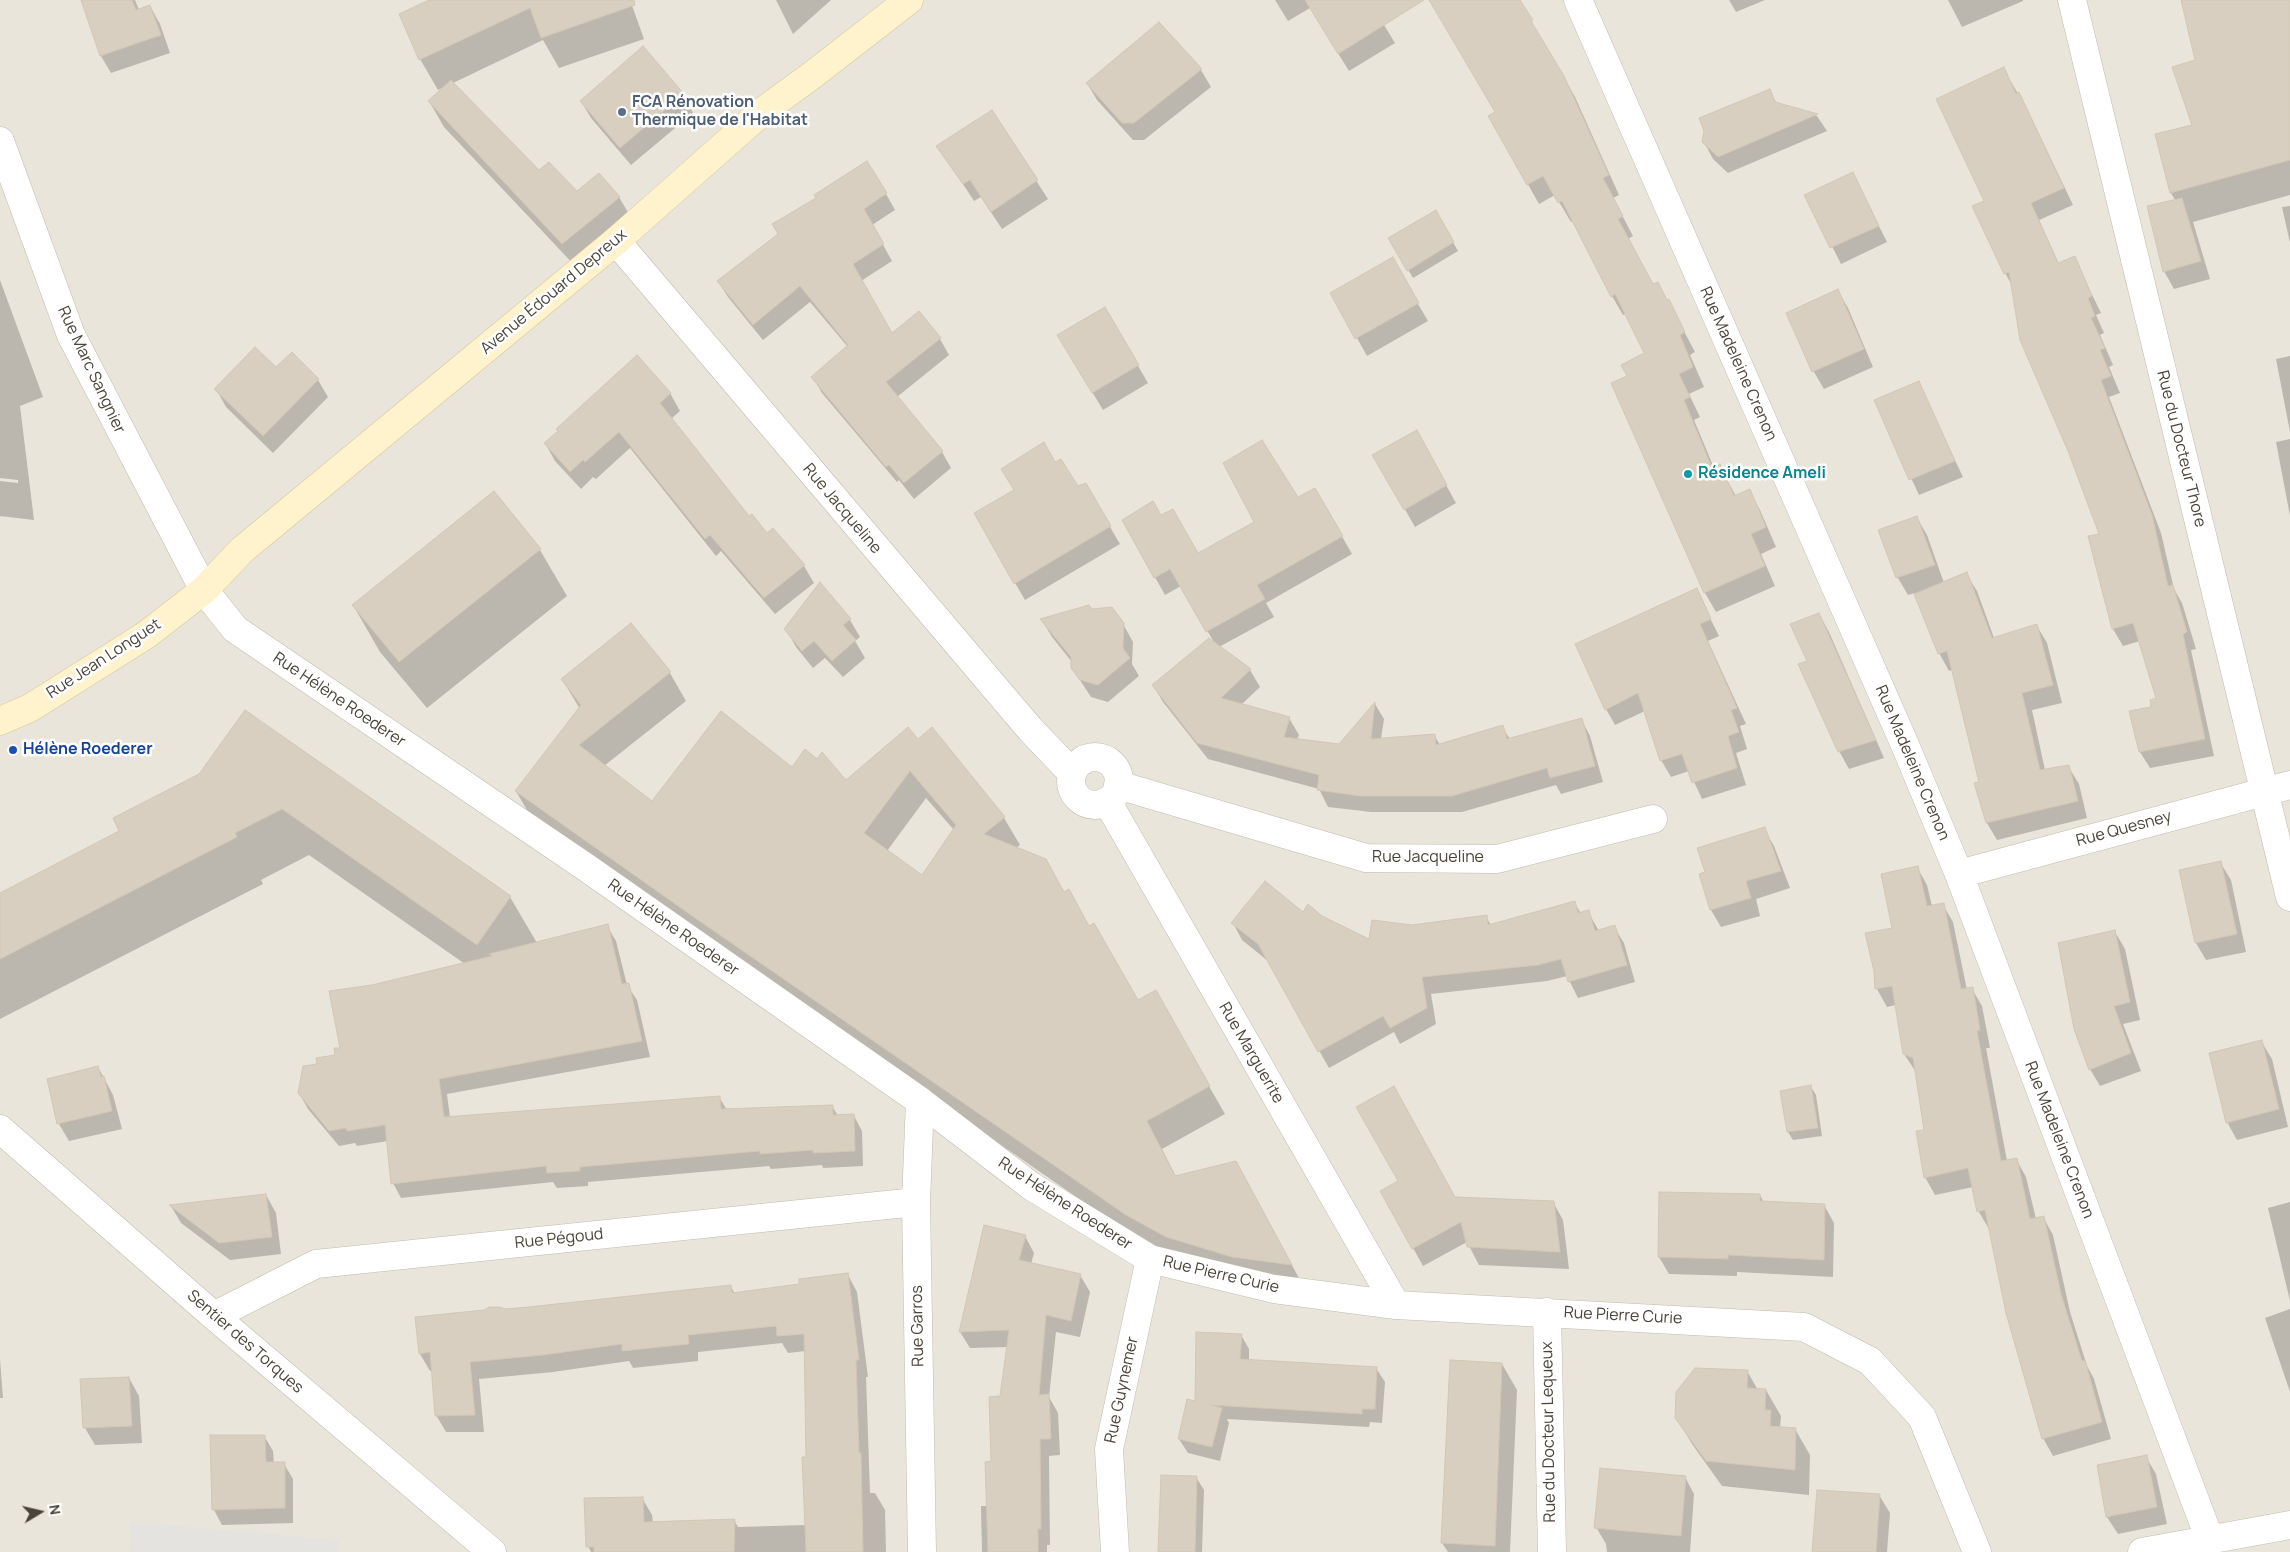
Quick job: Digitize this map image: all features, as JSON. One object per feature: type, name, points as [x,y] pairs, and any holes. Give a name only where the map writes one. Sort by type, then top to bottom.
[{"type":"street","name":"Avenue Édouard Depreux","points":[[204,590],[242,550],[616,241],[763,111],[812,76],[910,0]]},
{"type":"street","name":"Rue Madeleine Crenon","points":[[1578,0],[1905,745],[1959,874],[2210,1540]]},
{"type":"street","name":"Rue du Docteur Thore","points":[[2072,0],[2277,788],[2290,897]]},
{"type":"street","name":"Rue Marc Sangnier","points":[[0,142],[71,335],[204,590]]},
{"type":"street","name":"Rue Jacqueline","points":[[616,241],[1030,729],[1072,773]]},
{"type":"street","name":"Rue Jean Longuet","points":[[0,721],[30,708],[146,635],[204,590]]},
{"type":"street","name":"Rue Hélène Roederer","points":[[204,590],[235,629],[587,868],[920,1101],[1031,1186],[1150,1259]]},
{"type":"street","points":[[1097,757],[1111,763],[1118,777],[1113,793],[1093,804],[1080,799],[1072,787],[1072,773],[1082,761],[1097,757]]},
{"type":"street","name":"Rue Quesney","points":[[1959,874],[2277,788]]},
{"type":"street","name":"Rue Jacqueline","points":[[1113,793],[1366,858],[1497,859],[1653,819]]},
{"type":"street","name":"Rue Marguerite","points":[[1113,793],[1396,1305]]},
{"type":"street","name":"Rue Garros","points":[[920,1101],[916,1202],[922,1552]]},
{"type":"street","name":"Sentier des Torques","points":[[0,1129],[214,1316],[492,1552]]},
{"type":"street","name":"Rue Pégoud","points":[[214,1316],[316,1264],[916,1202]]},
{"type":"street","name":"Rue Pierre Curie","points":[[1150,1259],[1274,1289],[1396,1305],[1804,1327],[1870,1361],[1922,1417],[1977,1552]]},
{"type":"street","name":"Rue Guynemer","points":[[1115,1552],[1109,1449],[1150,1259]]},
{"type":"street","name":"Rue du Docteur Lequeux","points":[[1547,1312],[1552,1552]]},
{"type":"street","points":[[2142,1552],[2290,1525]]},
{"type":"shaded area","points":[[0,0],[2290,0],[2290,1552],[0,1552]]},
{"type":"shaded area","points":[[130,1522],[339,1540],[338,1552],[129,1552]]},
{"type":"building","points":[[81,0],[132,0],[136,10],[150,5],[161,35],[100,56]]},
{"type":"building","points":[[429,0],[634,0],[635,5],[541,38],[530,8],[419,60],[399,14]]},
{"type":"building","points":[[1305,0],[1424,0],[1338,54]]},
{"type":"building","points":[[1429,0],[1520,0],[1533,20],[1531,21],[1564,76],[1609,175],[1603,178],[1623,216],[1618,219],[1653,284],[1658,282],[1667,300],[1669,299],[1685,332],[1680,335],[1693,367],[1679,374],[1690,397],[1684,400],[1712,468],[1720,464],[1734,496],[1750,489],[1766,527],[1751,534],[1765,566],[1704,593],[1611,383],[1627,376],[1621,365],[1644,353],[1615,294],[1611,297],[1562,201],[1558,203],[1543,176],[1527,185],[1488,116],[1495,112]]},
{"type":"building","points":[[2181,0],[2290,0],[2290,160],[2170,193],[2155,134],[2192,125],[2172,67],[2195,60]]},
{"type":"building","points":[[1159,22],[1202,69],[1134,123],[1122,123],[1086,83]]},
{"type":"building","points":[[643,46],[684,94],[620,148],[580,101]]},
{"type":"building","points":[[2004,67],[2016,94],[2019,92],[2064,188],[2031,203],[2058,263],[2075,256],[2092,296],[2088,298],[2095,316],[2091,318],[2105,348],[2100,350],[2111,376],[2101,380],[2152,515],[2168,586],[2173,585],[2187,632],[2183,634],[2205,739],[2139,752],[2129,711],[2151,707],[2150,700],[2156,698],[2133,623],[2112,629],[2088,536],[2099,534],[2068,451],[2020,340],[2009,272],[2004,274],[1972,206],[1984,201],[1936,99]]},
{"type":"building","points":[[451,80],[539,170],[549,162],[577,191],[599,173],[620,197],[562,244],[428,101]]},
{"type":"building","points":[[1770,89],[1775,102],[1818,114],[1718,157],[1702,142],[1704,131],[1699,118]]},
{"type":"building","points":[[992,110],[1038,180],[991,212],[970,180],[963,184],[936,146]]},
{"type":"building","points":[[867,161],[887,193],[864,209],[884,244],[853,264],[892,333],[919,311],[941,338],[886,382],[943,451],[904,483],[889,465],[886,467],[811,377],[848,345],[800,286],[753,325],[717,281],[778,234],[772,224],[816,198],[814,195]]},
{"type":"building","points":[[1853,172],[1879,226],[1830,248],[1804,195]]},
{"type":"building","points":[[2182,198],[2201,261],[2163,272],[2147,206]]},
{"type":"building","points":[[1436,210],[1454,242],[1407,271],[1388,238]]},
{"type":"building","points":[[1393,257],[1419,303],[1355,339],[1330,293]]},
{"type":"building","points":[[1838,289],[1864,349],[1812,372],[1786,313]]},
{"type":"building","points":[[1105,307],[1139,365],[1092,393],[1057,335]]},
{"type":"building","points":[[255,347],[276,367],[292,352],[319,379],[263,436],[214,389]]},
{"type":"building","points":[[637,355],[671,393],[660,403],[749,516],[752,514],[767,533],[773,528],[805,565],[764,598],[710,535],[705,539],[619,432],[585,462],[583,460],[570,472],[544,443],[558,431],[556,429]]},
{"type":"building","points":[[1919,381],[1955,461],[1909,480],[1874,400]]},
{"type":"building","points":[[1417,430],[1447,485],[1404,510],[1372,455]]},
{"type":"building","points":[[1262,440],[1298,497],[1315,488],[1343,536],[1257,585],[1265,599],[1206,632],[1170,569],[1154,578],[1122,520],[1153,501],[1161,515],[1173,509],[1198,553],[1254,522],[1223,463]]},
{"type":"building","points":[[1044,442],[1055,462],[1061,459],[1078,486],[1086,483],[1111,526],[1014,584],[974,513],[1014,490],[1001,469]]},
{"type":"building","points":[[494,491],[541,549],[399,662],[352,605]]},
{"type":"building","points":[[1917,516],[1935,565],[1896,578],[1878,530]]},
{"type":"building","points":[[1967,572],[1992,638],[2037,624],[2053,685],[2022,693],[2040,770],[2069,765],[2078,801],[1986,823],[1974,783],[1979,782],[1947,651],[1938,654],[1914,594]]},
{"type":"building","points":[[820,582],[851,619],[843,625],[856,640],[832,661],[814,641],[802,651],[784,629]]},
{"type":"building","points":[[1697,588],[1711,619],[1700,624],[1737,708],[1731,710],[1739,732],[1728,736],[1737,768],[1692,783],[1682,754],[1660,761],[1638,693],[1605,710],[1575,644]]},
{"type":"building","points":[[1089,605],[1092,609],[1112,607],[1124,623],[1123,648],[1130,658],[1098,685],[1080,680],[1071,668],[1071,657],[1040,619]]},
{"type":"building","points":[[1819,613],[1876,740],[1838,752],[1798,664],[1807,661],[1790,624]]},
{"type":"building","points":[[631,623],[671,672],[579,745],[652,801],[721,711],[792,767],[805,749],[817,759],[822,752],[846,780],[908,727],[918,739],[932,727],[1005,817],[984,834],[1046,859],[1064,892],[1069,889],[1089,926],[1094,923],[1138,1000],[1156,990],[1210,1086],[1147,1121],[1175,1176],[1236,1161],[1292,1265],[1232,1257],[1166,1237],[1126,1215],[698,920],[515,791],[581,705],[561,679]],"holes":[[[910,771],[956,825],[922,875],[864,833]]]},
{"type":"building","points":[[1209,638],[1251,669],[1221,698],[1290,717],[1284,737],[1339,744],[1375,702],[1371,739],[1435,734],[1436,745],[1503,725],[1507,739],[1582,718],[1595,766],[1550,778],[1547,768],[1452,796],[1360,796],[1317,790],[1319,775],[1197,743],[1152,685]]},
{"type":"building","points":[[245,710],[511,896],[477,945],[282,809],[235,833],[237,837],[0,959],[0,893],[119,831],[113,818],[199,774]]},
{"type":"building","points":[[1765,827],[1781,871],[1746,881],[1751,898],[1710,910],[1699,874],[1705,872],[1697,848]]},
{"type":"building","points":[[2221,861],[2237,934],[2195,943],[2179,870]]},
{"type":"building","points":[[1918,866],[1927,906],[1944,903],[1961,989],[1973,987],[1980,1030],[1977,1031],[2001,1161],[2017,1158],[2030,1219],[2044,1216],[2061,1294],[2082,1361],[2085,1360],[2102,1422],[2042,1439],[2006,1313],[1985,1210],[1977,1212],[1968,1168],[1924,1178],[1916,1131],[1924,1130],[1913,1058],[1903,1054],[1892,986],[1875,989],[1874,971],[1865,933],[1892,928],[1881,874]]},
{"type":"building","points":[[1265,881],[1303,912],[1308,904],[1322,916],[1369,939],[1372,920],[1412,925],[1487,915],[1488,925],[1575,901],[1578,913],[1589,910],[1595,931],[1615,925],[1627,965],[1568,982],[1561,959],[1538,965],[1422,977],[1427,1008],[1390,1028],[1383,1016],[1318,1052],[1258,944],[1231,923]]},
{"type":"building","points":[[608,924],[622,984],[629,983],[642,1041],[439,1079],[444,1117],[720,1096],[721,1109],[833,1105],[833,1115],[854,1114],[855,1151],[813,1153],[813,1150],[760,1154],[760,1151],[580,1167],[580,1171],[547,1173],[546,1166],[391,1184],[385,1125],[347,1131],[346,1128],[329,1131],[298,1093],[303,1066],[317,1064],[316,1058],[335,1055],[334,1048],[340,1048],[329,991],[372,985],[492,956],[489,954]]},
{"type":"building","points":[[2115,930],[2130,1002],[2114,1006],[2131,1053],[2089,1070],[2074,1029],[2058,943]]},
{"type":"building","points":[[2262,1040],[2279,1109],[2226,1123],[2209,1053]]},
{"type":"building","points":[[98,1066],[101,1077],[104,1076],[112,1111],[57,1124],[47,1079]]},
{"type":"building","points":[[1811,1085],[1818,1128],[1787,1132],[1780,1091]]},
{"type":"building","points":[[1394,1086],[1455,1197],[1554,1201],[1560,1252],[1467,1247],[1461,1222],[1412,1249],[1380,1191],[1398,1181],[1356,1107]]},
{"type":"building","points":[[1659,1192],[1760,1194],[1760,1201],[1825,1204],[1824,1260],[1728,1255],[1728,1259],[1658,1257]]},
{"type":"building","points":[[266,1194],[272,1237],[219,1243],[169,1205]]},
{"type":"building","points":[[984,1225],[1026,1235],[1019,1260],[1081,1274],[1071,1321],[1046,1315],[1039,1395],[1049,1394],[1051,1439],[1040,1439],[1041,1529],[1038,1529],[1038,1552],[988,1552],[985,1462],[991,1461],[989,1397],[1000,1396],[1009,1330],[959,1332]]},
{"type":"building","points":[[848,1273],[859,1360],[856,1360],[859,1453],[861,1453],[863,1552],[806,1552],[802,1457],[806,1457],[804,1334],[777,1336],[776,1326],[688,1335],[689,1344],[622,1351],[622,1344],[543,1355],[470,1362],[475,1415],[435,1416],[430,1352],[419,1354],[415,1317],[484,1310],[489,1307],[506,1309],[529,1307],[731,1285],[732,1293],[799,1284],[799,1279]]},
{"type":"building","points":[[1196,1332],[1242,1334],[1240,1359],[1377,1367],[1375,1409],[1362,1409],[1362,1414],[1211,1405],[1222,1408],[1212,1447],[1178,1439],[1187,1399],[1195,1401]]},
{"type":"building","points":[[1450,1360],[1502,1363],[1495,1546],[1441,1543]]},
{"type":"building","points":[[1695,1368],[1748,1370],[1747,1388],[1766,1389],[1765,1410],[1771,1410],[1770,1426],[1796,1428],[1795,1470],[1706,1461],[1675,1418],[1676,1392]]},
{"type":"building","points":[[129,1377],[132,1426],[83,1428],[80,1379]]},
{"type":"building","points":[[210,1435],[265,1435],[266,1462],[285,1462],[285,1508],[212,1510]]},
{"type":"building","points":[[2147,1455],[2157,1507],[2106,1517],[2097,1465]]},
{"type":"building","points":[[1600,1468],[1686,1476],[1681,1536],[1594,1528]]},
{"type":"building","points":[[1161,1475],[1197,1476],[1195,1552],[1158,1552]]},
{"type":"building","points":[[1817,1490],[1880,1494],[1876,1552],[1812,1552]]},
{"type":"building","points":[[643,1497],[644,1522],[735,1519],[734,1552],[594,1552],[594,1547],[586,1547],[584,1498]]},
{"type":"place","name":"FCA Rénovation Thermique de l'Habitat","points":[[622,112]]},
{"type":"place","name":"Résidence Ameli","points":[[1688,474]]},
{"type":"place","name":"Hélène Roederer","points":[[13,750]]}]
